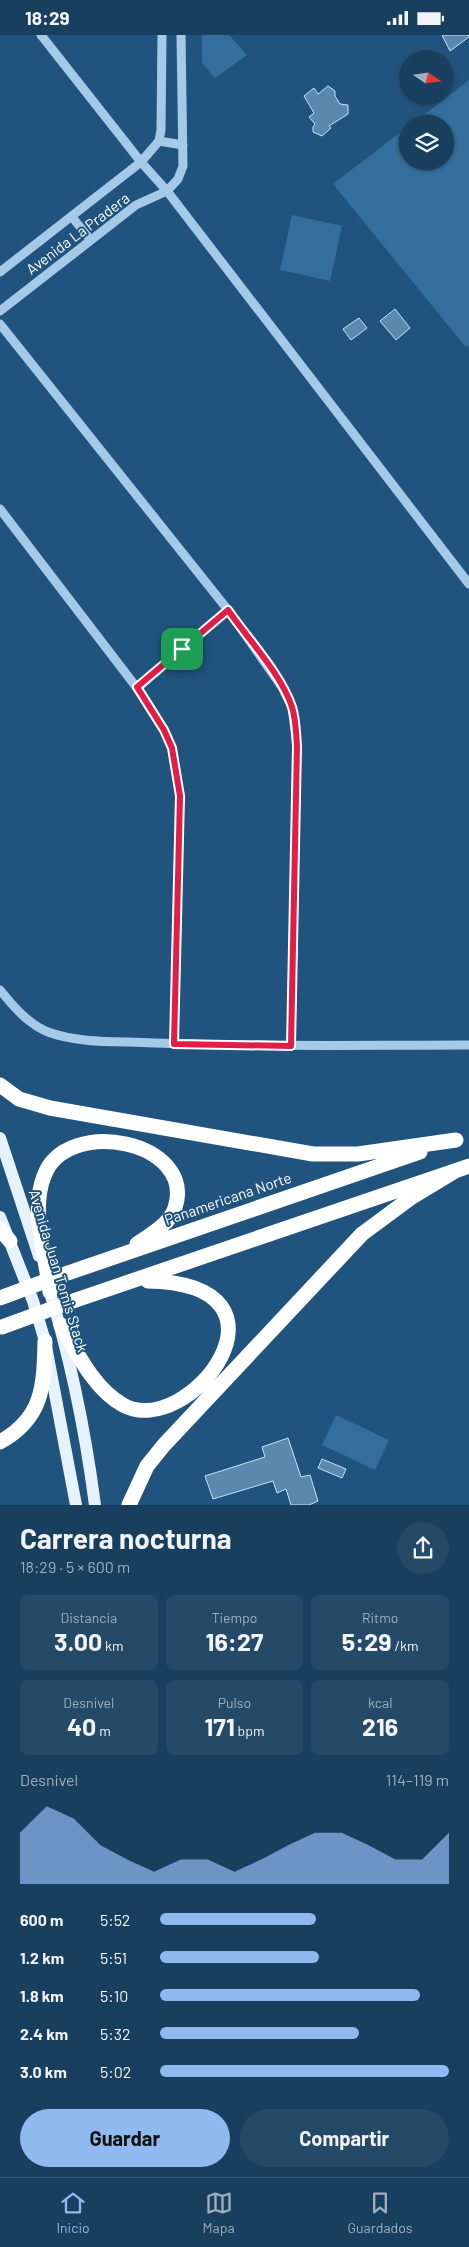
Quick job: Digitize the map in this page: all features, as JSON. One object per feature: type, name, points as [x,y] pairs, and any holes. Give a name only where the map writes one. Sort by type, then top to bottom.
[{"type":"highway","points":[[0,1085],[19,1099],[50,1108],[313,1154],[358,1154],[462,1138]]},
{"type":"highway","name":"Panamericana Norte","points":[[0,1298],[128,1252],[462,1138]]},
{"type":"highway","points":[[50,1292],[38,1213],[39,1195],[48,1164],[58,1154],[71,1147],[85,1143],[121,1144],[152,1154],[172,1170],[177,1183],[175,1209],[167,1222],[128,1252]]},
{"type":"highway","points":[[1,1327],[462,1168]]},
{"type":"highway","points":[[129,1505],[147,1466],[164,1445],[362,1233],[412,1197],[462,1168]]},
{"type":"highway","points":[[0,1229],[10,1241]]},
{"type":"highway","points":[[61,1325],[85,1366],[99,1384],[112,1398],[124,1406],[152,1411],[165,1408],[181,1400],[211,1372],[222,1356],[228,1343],[230,1329],[227,1315],[220,1303],[193,1286],[172,1282],[136,1281]]},
{"type":"highway","points":[[0,1443],[16,1433],[29,1420],[39,1400],[44,1381],[44,1341]]},
{"type":"main road","name":"Avenida Juan Tomis Stack","points":[[0,1138],[61,1325],[87,1444],[95,1505]]},
{"type":"main road","points":[[0,1217],[44,1341],[76,1505]]},
{"type":"street","points":[[41,35],[141,162],[167,191],[469,584]]},
{"type":"street","points":[[162,35],[159,141],[183,145]]},
{"type":"street","points":[[167,191],[178,179],[183,167],[181,35]]},
{"type":"street","name":"Avenida La Pradera","points":[[0,272],[141,162],[159,141]]},
{"type":"street","name":"Avenida La Pradera","points":[[0,311],[136,205],[167,191]]},
{"type":"street","points":[[72,217],[90,239]]},
{"type":"street","points":[[0,324],[228,610],[282,687],[292,707],[296,723],[297,755],[291,1046]]},
{"type":"street","points":[[0,509],[137,687],[164,730],[172,748],[180,796],[174,1044]]},
{"type":"street","points":[[137,687],[228,610]]},
{"type":"street","points":[[0,990],[14,1007],[32,1023],[48,1032],[95,1040],[174,1044],[291,1046],[469,1045]]},
{"type":"shaded area","points":[[202,35],[229,35],[247,55],[215,78],[202,63]]},
{"type":"shaded area","points":[[469,80],[469,347],[464,345],[333,184],[399,133],[399,170],[454,170],[454,115],[424,115],[437,105],[454,105],[454,92]]},
{"type":"shaded area","points":[[292,215],[342,226],[330,281],[280,270]]},
{"type":"shaded area","points":[[336,1415],[389,1440],[375,1470],[322,1445]]},
{"type":"building","points":[[442,35],[469,35],[469,37],[450,50]]},
{"type":"building","points":[[328,86],[335,91],[335,96],[340,104],[348,105],[348,114],[329,126],[331,128],[322,136],[313,132],[315,124],[309,117],[314,113],[304,96],[314,88],[318,94]]},
{"type":"building","points":[[395,309],[410,328],[396,340],[380,321]]},
{"type":"building","points":[[359,318],[367,328],[351,340],[343,329]]},
{"type":"building","points":[[288,1438],[301,1477],[310,1475],[318,1501],[309,1505],[291,1505],[286,1489],[277,1493],[273,1481],[213,1499],[205,1476],[265,1457],[262,1447]]},
{"type":"building","points":[[322,1459],[346,1469],[342,1478],[318,1468]]},
{"type":"route","points":[[228,610],[282,687],[292,707],[296,723],[297,746],[291,1046],[174,1044],[180,796],[177,767],[172,748],[164,730],[137,687],[182,649],[228,610]]}]
